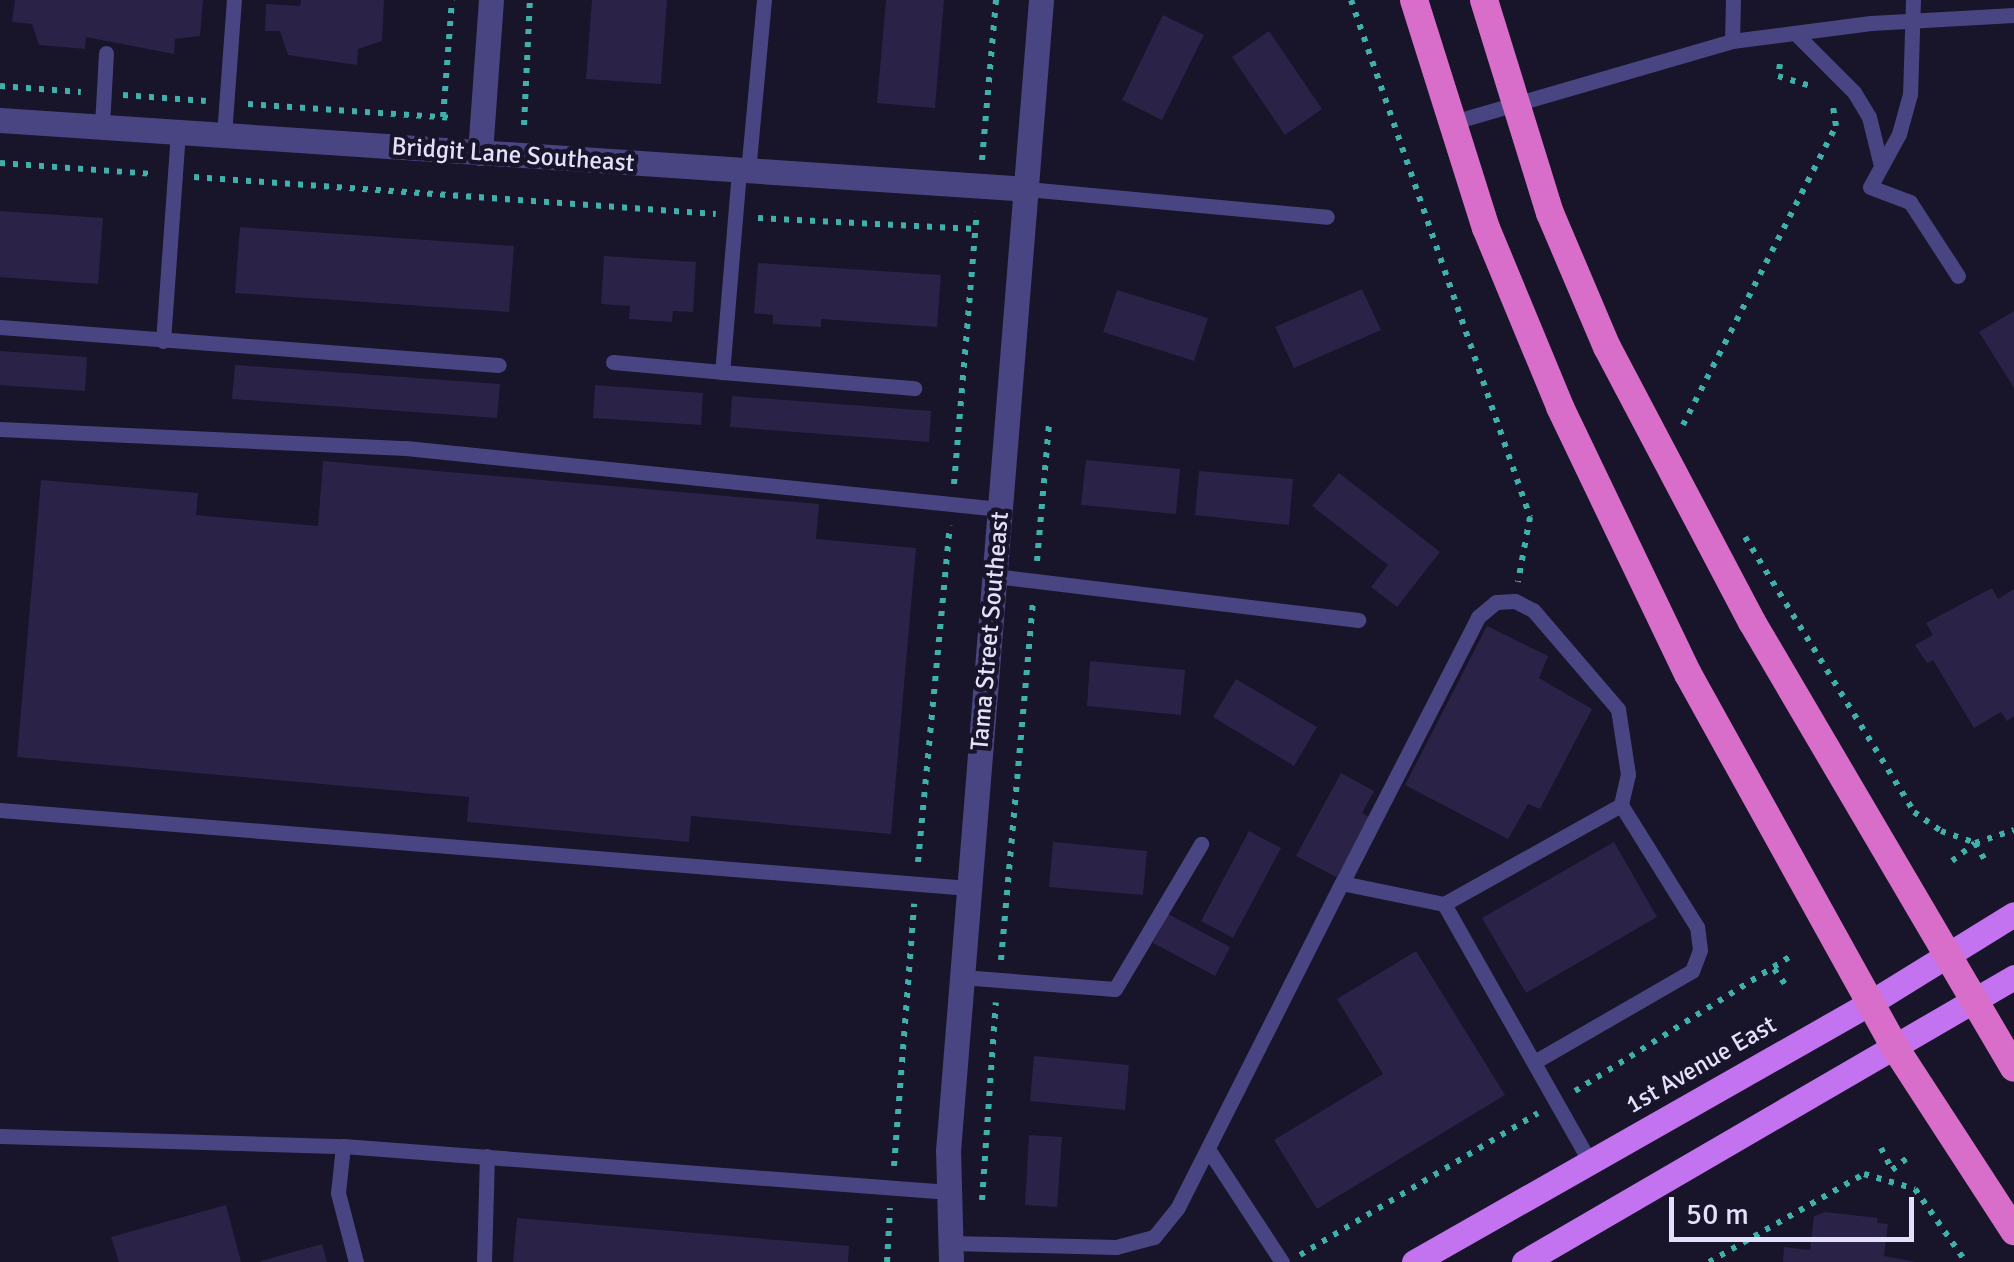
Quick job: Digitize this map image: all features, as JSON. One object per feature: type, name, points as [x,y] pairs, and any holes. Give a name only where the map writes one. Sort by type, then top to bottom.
[{"type":"highway","points":[[1414,0],[1450,123],[1560,407],[1688,674],[1894,1046],[2014,1231]]},
{"type":"highway","points":[[1484,0],[1514,106],[1607,348],[1752,622],[1971,1001],[2014,1068]]},
{"type":"main road","name":"1st Avenue East","points":[[1414,1262],[1870,1003],[2014,914]]},
{"type":"main road","points":[[1524,1262],[2014,977]]},
{"type":"street","points":[[480,153],[491,0]]},
{"type":"street","name":"Tama Street Southeast","points":[[951,1252],[949,1192],[962,977],[1041,0]]},
{"type":"street","name":"Bridgit Lane Southeast","points":[[0,120],[1027,189]]},
{"type":"lane","points":[[224,135],[234,0]]},
{"type":"lane","points":[[722,372],[735,216],[764,0]]},
{"type":"lane","points":[[1732,0],[1732,41]]},
{"type":"lane","points":[[1913,0],[1910,94],[1870,188],[1910,202],[1958,276]]},
{"type":"lane","points":[[1450,123],[1732,41],[1914,20],[2014,15]]},
{"type":"lane","points":[[1796,33],[1862,104],[1880,166]]},
{"type":"lane","points":[[102,126],[106,53]]},
{"type":"lane","points":[[163,341],[178,132]]},
{"type":"lane","points":[[1027,189],[1327,217]]},
{"type":"lane","points":[[0,328],[499,365]]},
{"type":"lane","points":[[613,362],[914,388]]},
{"type":"lane","points":[[0,429],[406,448],[1000,509]]},
{"type":"lane","points":[[995,576],[1358,620]]},
{"type":"lane","points":[[951,1252],[1116,1248],[1154,1236],[1178,1208],[1478,617],[1496,602],[1515,601],[1533,610],[1618,710],[1628,774],[1621,804],[1697,927],[1700,950],[1692,971],[1536,1061]]},
{"type":"lane","points":[[1342,882],[1444,904],[1621,804]]},
{"type":"lane","points":[[0,810],[969,888]]},
{"type":"lane","points":[[962,977],[1115,989],[1201,844]]},
{"type":"lane","points":[[1444,904],[1590,1162]]},
{"type":"lane","points":[[0,1136],[342,1146],[949,1192]]},
{"type":"lane","points":[[342,1146],[338,1192],[356,1262]]},
{"type":"lane","points":[[1208,1149],[1282,1262]]},
{"type":"lane","points":[[484,1262],[487,1156]]},
{"type":"path","points":[[443,118],[452,0]]},
{"type":"path","points":[[886,1262],[916,883],[996,0]]},
{"type":"path","points":[[1351,0],[1530,517],[1515,601]]},
{"type":"path","points":[[1688,437],[1684,416],[1689,404],[1836,126],[1824,93],[1778,76],[1780,64]]},
{"type":"path","points":[[0,163],[735,216],[976,229]]},
{"type":"path","points":[[982,1200],[1048,425]]},
{"type":"path","points":[[1740,529],[1914,812],[1941,832],[1974,842],[1986,862]]},
{"type":"path","points":[[1952,862],[1974,842],[2014,830]]},
{"type":"path","points":[[1774,969],[1787,987]]},
{"type":"path","points":[[1881,1148],[1890,1174],[1915,1189],[1966,1262]]},
{"type":"path","points":[[1709,1262],[1850,1178],[1890,1174],[1911,1155]]},
{"type":"building","points":[[15,0],[203,0],[200,36],[175,39],[174,54],[86,37],[85,49],[39,45],[32,24],[12,22]]},
{"type":"building","points":[[301,0],[384,0],[382,41],[358,49],[357,65],[288,55],[280,31],[265,31],[266,4],[300,6]]},
{"type":"building","points":[[592,0],[667,0],[661,84],[586,79]]},
{"type":"building","points":[[886,0],[944,0],[935,108],[877,103]]},
{"type":"building","points":[[1163,15],[1204,35],[1162,120],[1122,100]]},
{"type":"building","points":[[1269,31],[1322,109],[1285,135],[1232,57]]},
{"type":"building","points":[[0,211],[103,218],[98,284],[0,277]]},
{"type":"building","points":[[240,227],[514,246],[509,312],[235,293]]},
{"type":"building","points":[[604,256],[696,262],[693,312],[673,311],[672,322],[629,319],[630,306],[601,304]]},
{"type":"building","points":[[758,263],[941,275],[937,327],[821,319],[821,327],[773,324],[773,315],[754,313]]},
{"type":"building","points":[[1362,289],[1381,330],[1294,368],[1275,327]]},
{"type":"building","points":[[1117,290],[1208,318],[1194,361],[1103,332]]},
{"type":"building","points":[[2014,311],[2014,388],[1979,332]]},
{"type":"building","points":[[0,351],[87,357],[85,391],[0,385]]},
{"type":"building","points":[[235,365],[500,384],[497,418],[232,399]]},
{"type":"building","points":[[595,385],[703,393],[701,425],[593,418]]},
{"type":"building","points":[[732,396],[931,411],[929,442],[730,427]]},
{"type":"building","points":[[1086,460],[1180,469],[1176,514],[1081,505]]},
{"type":"building","points":[[323,461],[819,504],[816,539],[916,548],[891,834],[691,816],[689,842],[467,822],[469,797],[17,757],[41,480],[198,493],[196,515],[318,526]]},
{"type":"building","points":[[1199,471],[1293,479],[1289,525],[1195,515]]},
{"type":"building","points":[[1339,473],[1440,552],[1397,607],[1371,587],[1388,565],[1312,506]]},
{"type":"building","points":[[1992,588],[1998,599],[2014,589],[2014,716],[2007,721],[2001,712],[1974,728],[1933,660],[1927,663],[1915,645],[1933,635],[1926,623]]},
{"type":"building","points":[[1487,626],[1548,656],[1539,678],[1592,709],[1540,809],[1528,804],[1508,839],[1405,785]]},
{"type":"building","points":[[1090,661],[1185,670],[1181,715],[1087,706]]},
{"type":"building","points":[[1236,679],[1317,727],[1294,766],[1213,717]]},
{"type":"building","points":[[1341,773],[1374,791],[1362,813],[1371,818],[1338,878],[1296,856]]},
{"type":"building","points":[[1249,831],[1281,848],[1233,938],[1201,921]]},
{"type":"building","points":[[1053,842],[1147,851],[1143,895],[1049,887]]},
{"type":"building","points":[[1614,842],[1657,917],[1526,993],[1482,918]]},
{"type":"building","points":[[1168,914],[1230,947],[1215,976],[1153,943]]},
{"type":"building","points":[[1416,951],[1505,1095],[1317,1209],[1274,1140],[1383,1074],[1337,999]]},
{"type":"building","points":[[1034,1056],[1129,1065],[1125,1110],[1030,1101]]},
{"type":"building","points":[[1029,1135],[1062,1137],[1057,1207],[1025,1205]]},
{"type":"building","points":[[226,1205],[241,1262],[119,1262],[111,1237]]},
{"type":"building","points":[[1825,1212],[1878,1218],[1877,1223],[1888,1224],[1884,1256],[1916,1262],[1783,1262],[1784,1247],[1810,1250],[1814,1216]]},
{"type":"building","points":[[517,1218],[849,1246],[848,1262],[513,1262]]},
{"type":"building","points":[[322,1244],[327,1262],[261,1262],[261,1261]]}]
